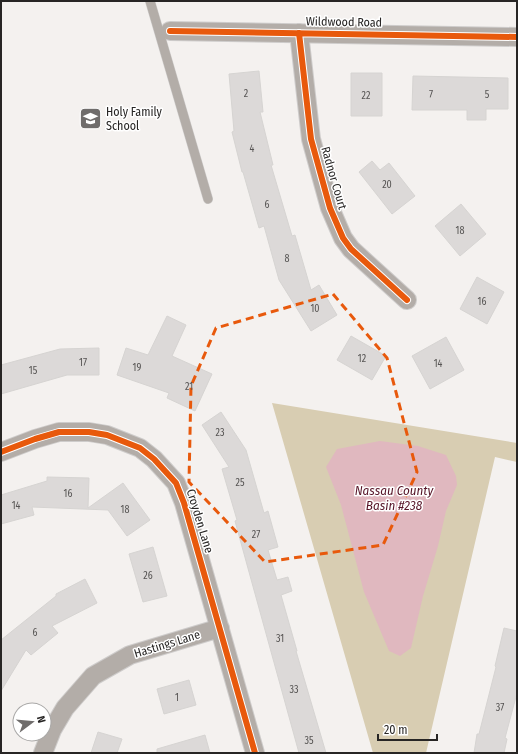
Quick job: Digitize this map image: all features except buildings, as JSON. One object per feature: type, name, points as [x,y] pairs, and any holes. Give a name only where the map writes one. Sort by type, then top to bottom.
[{"type":"street","name":"Wildwood Road","points":[[170,31],[517,37]]},
{"type":"street","name":"Radnor Court","points":[[299,33],[311,139],[330,208],[343,238],[351,249],[407,300]]},
{"type":"street","name":"Croyden Lane","points":[[1,452],[35,439],[59,432],[89,432],[107,435],[140,448],[154,459],[176,483],[184,503],[255,753]]},
{"type":"street","name":"Hastings Lane","points":[[43,753],[52,730],[65,708],[93,676],[130,654],[220,628]]},
{"type":"lane","points":[[150,1],[208,199]]},
{"type":"highlighted area","points":[[333,294],[387,358],[417,472],[383,545],[265,562],[189,482],[191,386],[216,328]]},
{"type":"shaded area","points":[[272,403],[517,443],[517,462],[495,457],[426,753],[373,753]]},
{"type":"water","name":"Nassau County Basin #238","points":[[380,441],[418,446],[446,455],[456,476],[457,485],[446,511],[438,546],[423,596],[411,648],[400,656],[389,651],[364,592],[341,505],[326,467],[337,449]]},
{"type":"cycle path","points":[[170,31],[517,37]]},
{"type":"cycle path","points":[[299,33],[311,139],[330,208],[343,238],[351,249],[407,300]]},
{"type":"cycle path","points":[[1,452],[35,439],[59,432],[89,432],[107,435],[140,448],[154,459],[176,483],[184,503],[255,753]]},
{"type":"place","name":"Holy Family School","points":[[91,119]]}]
